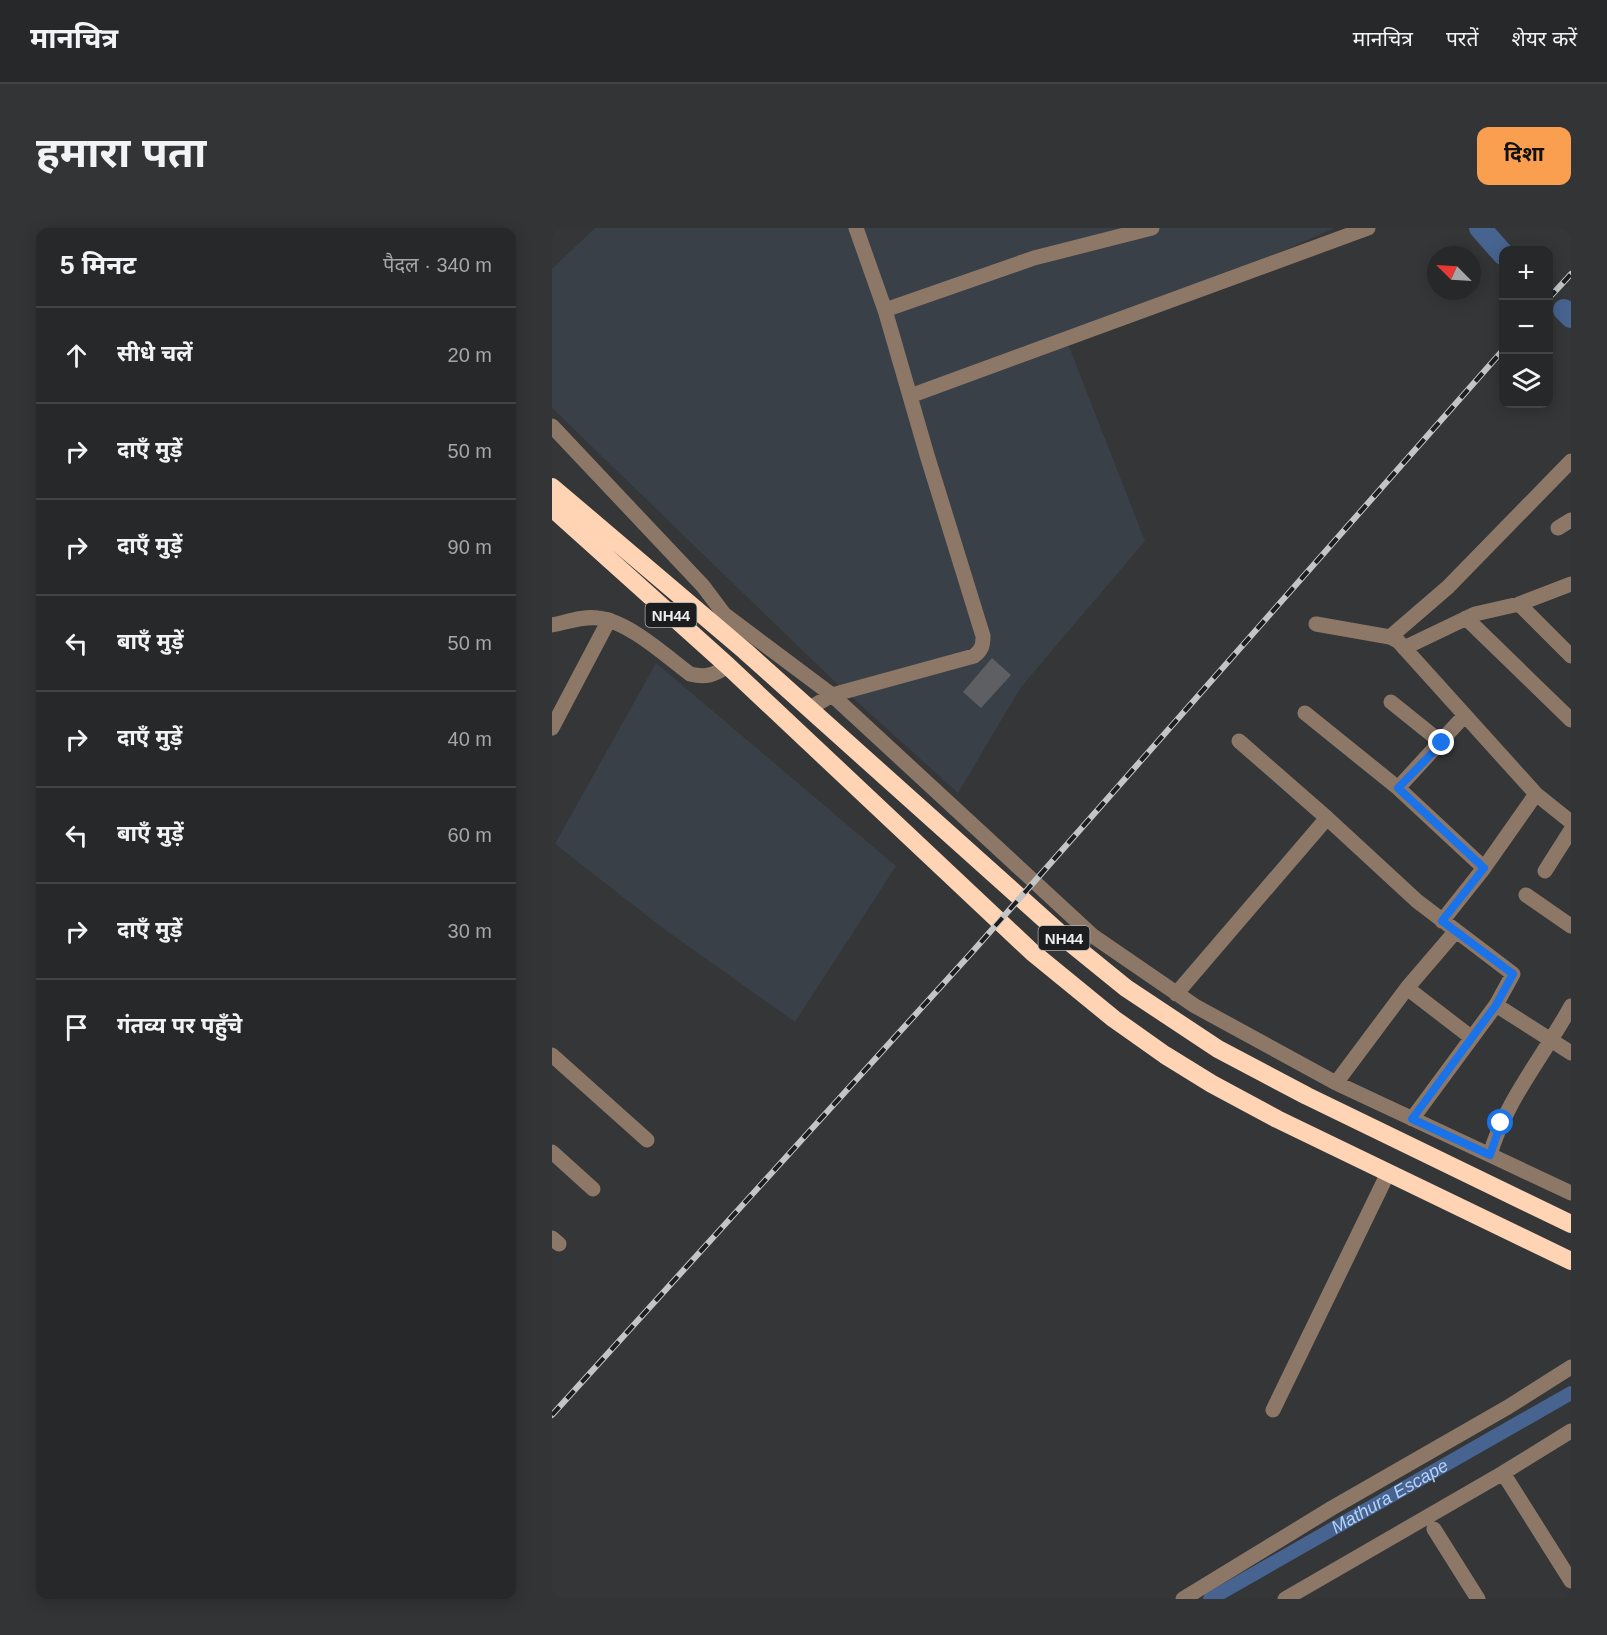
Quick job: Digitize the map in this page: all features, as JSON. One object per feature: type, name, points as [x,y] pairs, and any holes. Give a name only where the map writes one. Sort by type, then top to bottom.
[{"type":"highway","name":"NH44","points":[[552,487],[728,666],[1032,952],[1114,1019],[1165,1055],[1212,1084],[1277,1119],[1571,1262]]},
{"type":"highway","name":"NH44","points":[[552,507],[745,651],[1064,938],[1126,988],[1218,1049],[1307,1096],[1571,1224]]},
{"type":"street","points":[[810,708],[832,695],[974,656],[981,651],[983,645],[983,636],[885,310],[856,228]]},
{"type":"street","points":[[885,310],[1034,258],[1152,228]]},
{"type":"street","points":[[910,396],[1368,228]]},
{"type":"street","points":[[552,426],[703,586],[724,614],[832,695],[1093,936],[1195,1006],[1336,1083],[1571,1193]]},
{"type":"street","points":[[1390,637],[1453,583],[1571,461]]},
{"type":"street","points":[[1404,648],[1466,618],[1519,604],[1571,584]]},
{"type":"street","points":[[1519,604],[1571,656]]},
{"type":"street","points":[[552,625],[582,618],[609,620],[630,630],[690,674],[701,677],[712,676],[728,666]]},
{"type":"street","points":[[1466,618],[1571,720]]},
{"type":"street","points":[[552,728],[609,620]]},
{"type":"street","points":[[1316,624],[1390,637],[1398,641],[1536,794],[1571,822]]},
{"type":"street","points":[[1390,702],[1442,743]]},
{"type":"street","points":[[1305,713],[1398,788],[1484,868]]},
{"type":"street","points":[[1398,788],[1442,743],[1465,715]]},
{"type":"street","points":[[1239,741],[1417,901],[1513,974],[1496,1005],[1412,1119]]},
{"type":"street","points":[[1442,921],[1484,868],[1536,794]]},
{"type":"street","points":[[1176,994],[1327,818]]},
{"type":"street","points":[[1545,871],[1571,830]]},
{"type":"street","points":[[1526,894],[1571,926]]},
{"type":"street","points":[[1336,1083],[1407,988],[1455,932]]},
{"type":"street","points":[[1407,988],[1472,1038]]},
{"type":"street","points":[[1496,1005],[1571,1053]]},
{"type":"street","points":[[1490,1155],[1501,1123],[1514,1099],[1552,1041],[1571,1006]]},
{"type":"street","points":[[552,1055],[647,1140]]},
{"type":"street","points":[[552,1152],[593,1190]]},
{"type":"street","points":[[1274,1410],[1388,1173]]},
{"type":"street","points":[[1182,1599],[1508,1407],[1571,1367]]},
{"type":"street","points":[[1285,1599],[1571,1431]]},
{"type":"street","points":[[1503,1473],[1571,1581]]},
{"type":"street","points":[[1434,1529],[1478,1599]]},
{"type":"shaded area","points":[[595,228],[1335,228],[1068,344],[1145,541],[1021,687],[958,793],[832,679],[552,408],[552,269]]},
{"type":"shaded area","points":[[656,663],[896,866],[795,1022],[664,929],[555,844]]},
{"type":"building","points":[[992,658],[1011,675],[981,708],[963,692]]},
{"type":"waterway","name":"Mathura Escape","points":[[1480,228],[1499,249]]},
{"type":"waterway","name":"Mathura Escape","points":[[1564,310],[1571,317]]},
{"type":"waterway","name":"Mathura Escape","points":[[1210,1599],[1571,1393]]},
{"type":"railway","points":[[1553,294],[1571,274]]},
{"type":"railway","points":[[552,1415],[974,950],[1499,354]]},
{"type":"route","points":[[1442,743],[1398,788],[1484,868],[1442,921],[1513,974],[1496,1005],[1412,1119],[1490,1155],[1501,1123]]}]
